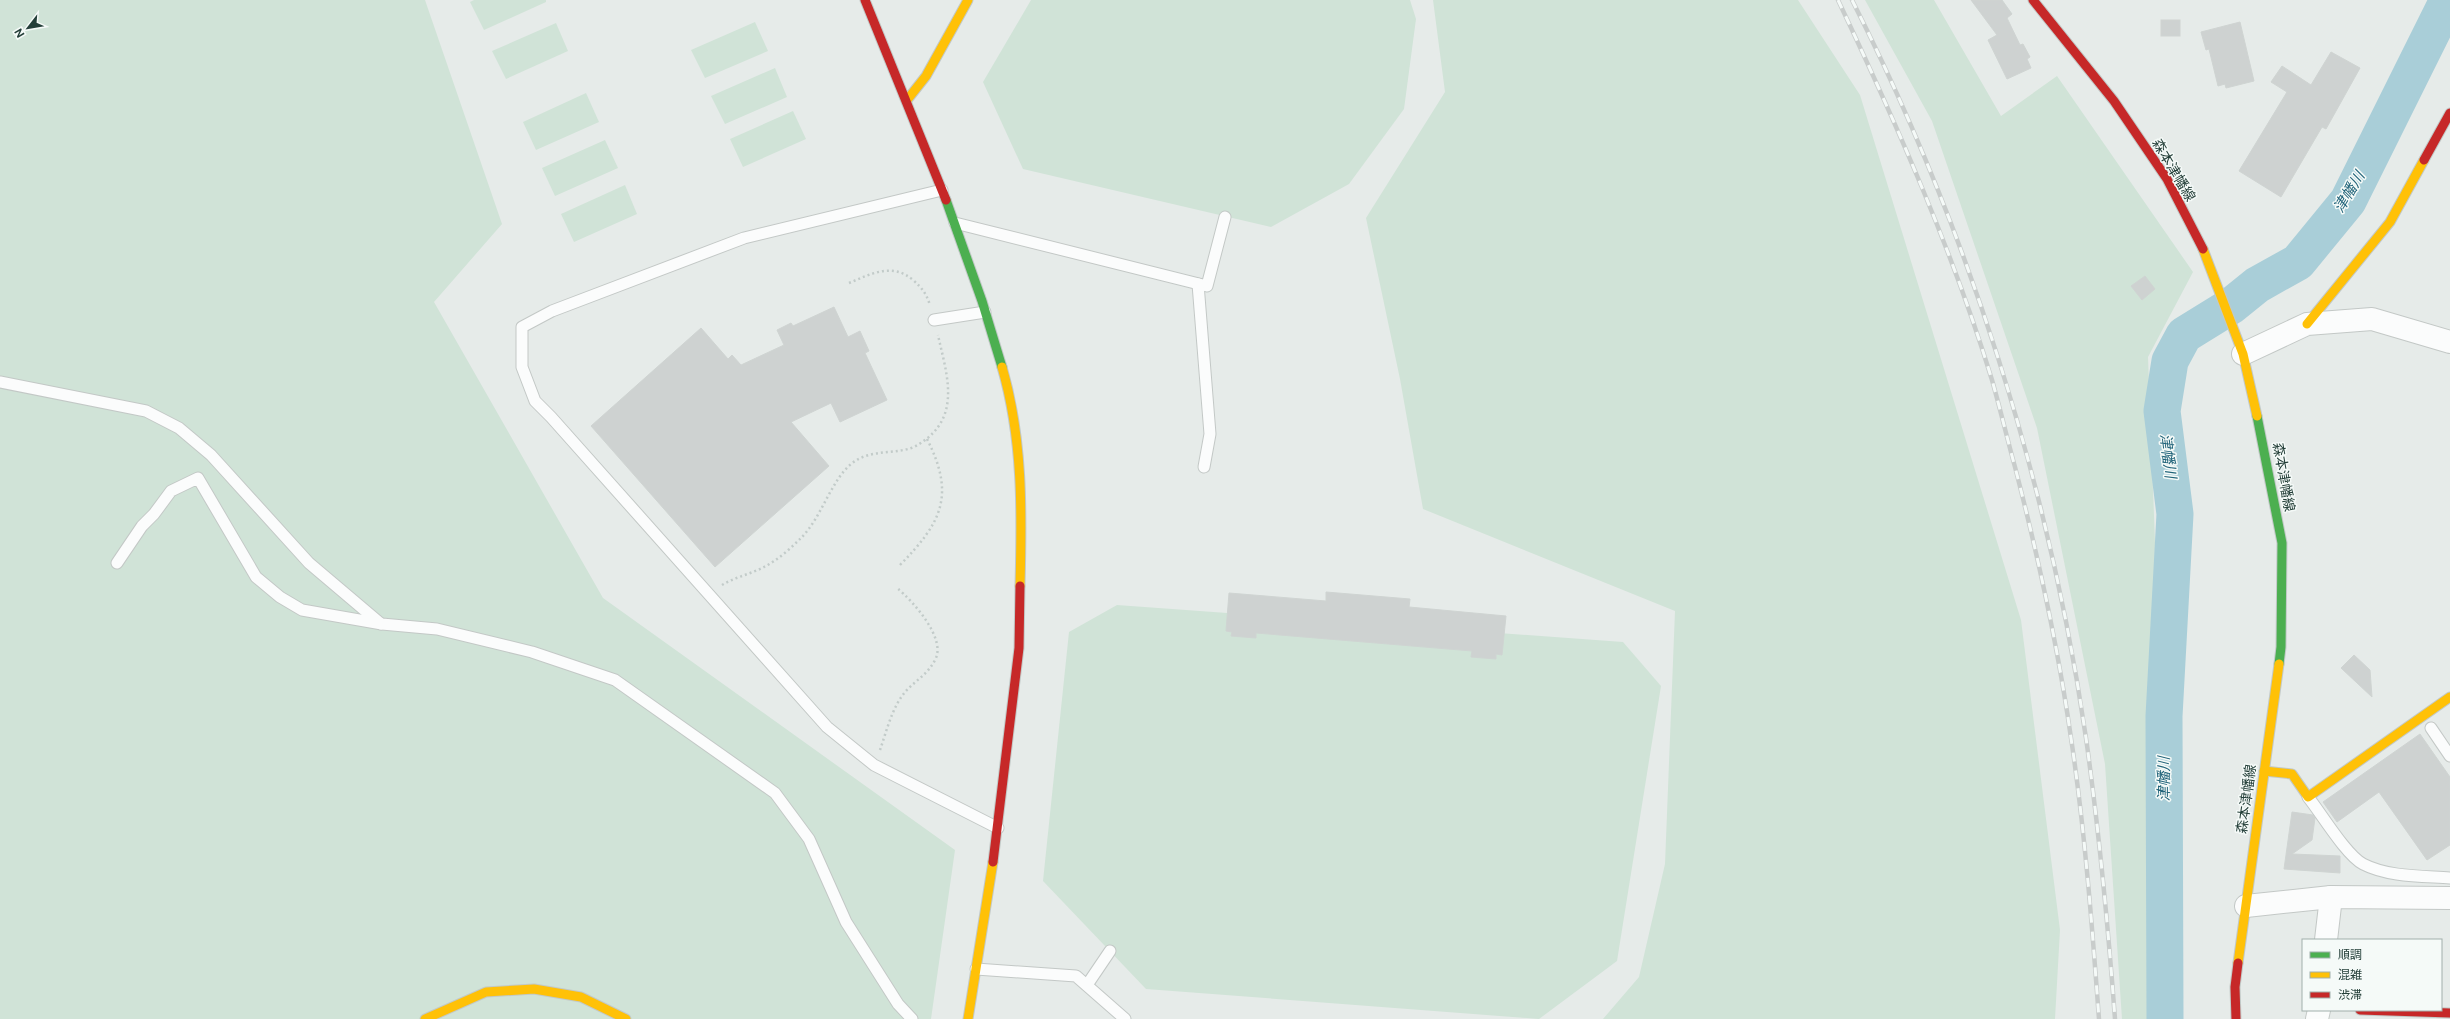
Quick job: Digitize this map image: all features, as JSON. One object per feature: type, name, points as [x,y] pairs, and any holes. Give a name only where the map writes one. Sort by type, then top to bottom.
[{"type":"street","points":[[864,0],[907,100],[955,223],[985,312],[1009,392],[1022,492],[1019,648],[998,828],[968,1019]]},
{"type":"street","points":[[907,100],[926,76],[968,0]]},
{"type":"street","name":"森本津幡線","points":[[2033,0],[2114,101],[2167,179],[2210,264],[2243,354],[2265,449],[2282,543],[2281,647],[2235,987],[2236,1019]]},
{"type":"street","points":[[2307,324],[2390,222],[2450,113]]},
{"type":"street","points":[[2243,354],[2307,324],[2372,319],[2450,342]]},
{"type":"street","points":[[2264,771],[2292,774],[2308,797],[2450,697]]},
{"type":"street","points":[[2326,939],[2331,897]]},
{"type":"street","points":[[2246,906],[2331,897],[2450,898]]},
{"type":"street","points":[[425,1019],[486,992],[534,989],[581,997],[626,1019]]},
{"type":"street","points":[[2390,1011],[2450,1013]]},
{"type":"lane","points":[[942,190],[744,238],[552,311],[522,327],[522,367],[535,402],[551,417],[827,727],[874,765],[998,828]]},
{"type":"lane","points":[[955,223],[1208,286],[1225,217]]},
{"type":"lane","points":[[1198,284],[1210,434],[1204,467]]},
{"type":"lane","points":[[934,320],[985,312]]},
{"type":"lane","points":[[0,382],[146,411],[179,428],[211,454],[309,563],[382,624]]},
{"type":"lane","points":[[117,563],[142,526],[154,514],[171,491],[198,478],[256,577],[280,596],[302,610],[382,624],[437,629],[525,650],[615,680],[775,793],[809,838],[846,922],[898,1004],[912,1019]]},
{"type":"lane","points":[[2431,728],[2450,756]]},
{"type":"lane","points":[[2308,797],[2350,852],[2362,863],[2381,871],[2450,878]]},
{"type":"lane","points":[[1087,985],[1110,951]]},
{"type":"lane","points":[[976,969],[1076,976],[1125,1019]]},
{"type":"path","points":[[711,596],[723,584],[764,567],[782,556],[798,541],[816,518],[840,476],[863,455],[909,449],[927,439],[943,423],[948,403],[948,381],[934,320],[925,291],[907,275],[892,269],[874,272],[849,283]]},
{"type":"path","points":[[900,565],[923,541],[934,526],[940,506],[942,483],[935,455],[927,439]]},
{"type":"path","points":[[874,765],[895,709],[906,691],[926,675],[936,658],[937,641],[931,629],[924,617],[897,588]]},
{"type":"green space","points":[[0,0],[425,0],[502,224],[434,302],[603,598],[955,850],[931,1019],[0,1019]]},
{"type":"green space","points":[[474,0],[546,0],[546,2],[484,30],[470,2]]},
{"type":"green space","points":[[1031,0],[1410,0],[1416,19],[1404,109],[1349,184],[1271,227],[1023,169],[983,82]]},
{"type":"green space","points":[[1433,0],[1798,0],[1860,95],[2021,620],[2060,930],[2055,1019],[1603,1019],[1639,977],[1665,864],[1675,611],[1423,509],[1400,379],[1366,218],[1445,92]]},
{"type":"green space","points":[[1865,0],[1934,0],[2001,116],[2057,76],[2193,272],[2148,357],[2155,542],[2152,929],[2156,1019],[2122,1019],[2105,764],[2037,428],[1932,121]]},
{"type":"green space","points":[[755,22],[768,51],[705,78],[691,50]]},
{"type":"green space","points":[[556,23],[568,51],[506,79],[492,51]]},
{"type":"green space","points":[[775,68],[787,97],[725,124],[711,96]]},
{"type":"green space","points":[[586,93],[599,122],[536,150],[523,122]]},
{"type":"green space","points":[[793,111],[806,139],[743,167],[730,139]]},
{"type":"green space","points":[[605,140],[618,168],[555,196],[542,168]]},
{"type":"green space","points":[[625,185],[637,214],[574,242],[561,214]]},
{"type":"green space","points":[[1117,605],[1623,642],[1661,686],[1617,961],[1539,1019],[1146,989],[1043,881],[1069,632]]},
{"type":"building","points":[[1971,0],[2002,0],[2012,14],[2007,18],[2020,45],[2023,44],[2030,57],[2027,59],[2031,68],[2007,79],[1988,40],[1997,35]]},
{"type":"building","points":[[2161,20],[2180,20],[2180,36],[2161,36]]},
{"type":"building","points":[[2240,22],[2254,81],[2226,88],[2225,84],[2218,86],[2209,49],[2206,50],[2201,32]]},
{"type":"building","points":[[2331,52],[2360,68],[2326,129],[2322,127],[2281,197],[2239,171],[2287,92],[2271,82],[2282,66],[2311,85]]},
{"type":"building","points":[[2145,276],[2155,289],[2142,300],[2131,286]]},
{"type":"building","points":[[834,307],[848,337],[860,331],[869,351],[865,353],[887,400],[840,422],[831,403],[791,422],[829,466],[715,567],[591,426],[701,328],[728,359],[732,355],[741,365],[784,345],[777,330],[791,323],[793,326]]},
{"type":"building","points":[[1326,592],[1410,599],[1409,607],[1506,616],[1502,655],[1496,654],[1496,659],[1471,657],[1472,651],[1256,633],[1256,638],[1231,636],[1232,632],[1226,631],[1229,593],[1326,601]]},
{"type":"building","points":[[2354,655],[2370,670],[2372,697],[2341,668]]},
{"type":"building","points":[[2420,734],[2450,777],[2450,845],[2427,860],[2379,792],[2337,822],[2323,802]]},
{"type":"building","points":[[2292,812],[2313,815],[2315,818],[2312,840],[2292,854],[2340,856],[2340,873],[2284,869]]},
{"type":"waterway","name":"津幡川","points":[[2165,1019],[2164,716],[2175,514],[2162,411],[2170,361],[2184,335],[2231,306],[2257,285],[2298,262],[2348,201],[2448,0]]},
{"type":"railway","points":[[1838,0],[1902,140],[1941,235],[1992,380],[2015,467],[2047,602],[2066,704],[2084,843],[2099,1019]]},
{"type":"railway","points":[[1852,0],[1894,87],[1932,176],[1967,267],[1999,360],[2026,453],[2050,548],[2070,643],[2086,738],[2103,878],[2115,1019]]},
{"type":"traffic: fast","points":[[946,200],[982,301],[1002,367]]},
{"type":"traffic: fast","points":[[2257,416],[2282,543],[2281,647],[2279,664]]},
{"type":"traffic: slow","points":[[907,100],[926,76],[968,0]]},
{"type":"traffic: slow","points":[[2307,324],[2390,222],[2424,160]]},
{"type":"traffic: slow","points":[[2203,249],[2243,354],[2257,416]]},
{"type":"traffic: slow","points":[[1002,367],[1014,421],[1020,476],[1020,586]]},
{"type":"traffic: slow","points":[[2238,963],[2279,664]]},
{"type":"traffic: slow","points":[[2264,771],[2292,774],[2308,797],[2450,697]]},
{"type":"traffic: slow","points":[[968,1019],[993,862]]},
{"type":"traffic: slow","points":[[425,1019],[486,992],[534,989],[581,997],[626,1019]]},
{"type":"traffic: jam","points":[[865,0],[946,200]]},
{"type":"traffic: jam","points":[[2033,0],[2114,101],[2167,179],[2203,249]]},
{"type":"traffic: jam","points":[[2424,160],[2450,113]]},
{"type":"traffic: jam","points":[[993,862],[1019,648],[1020,586]]},
{"type":"traffic: jam","points":[[2236,1019],[2235,987],[2238,963]]},
{"type":"traffic: jam","points":[[2390,1011],[2450,1013]]}]
